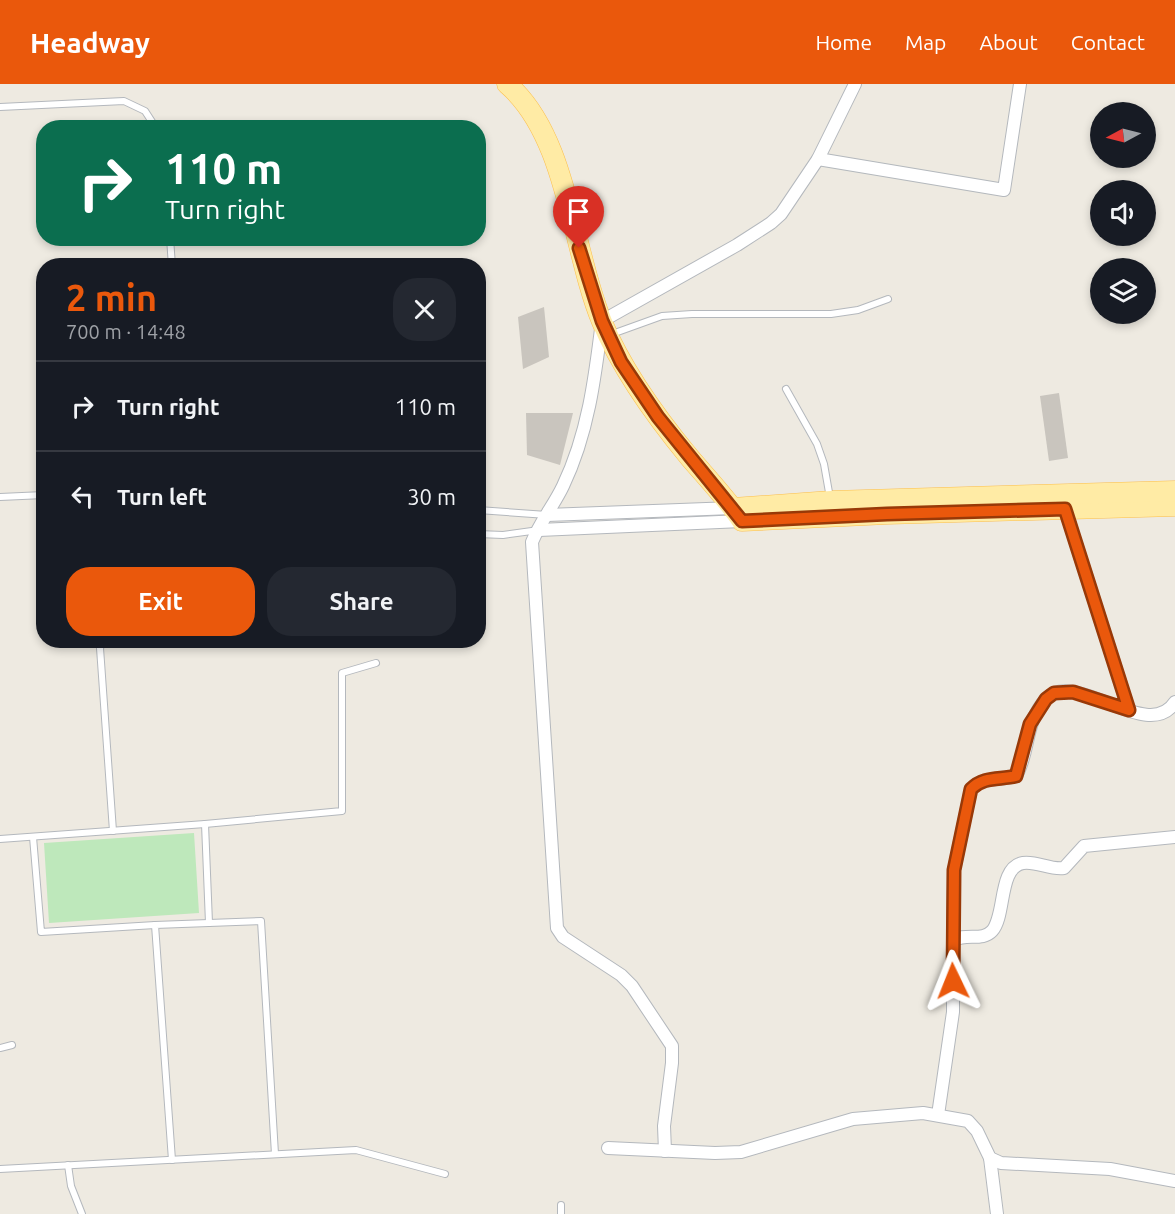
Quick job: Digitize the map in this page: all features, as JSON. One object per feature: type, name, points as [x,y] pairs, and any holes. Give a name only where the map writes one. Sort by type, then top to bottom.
[{"type":"main road","points":[[507,84],[527,105],[550,149],[605,328],[635,384],[690,457],[738,515]]},
{"type":"main road","points":[[738,515],[831,501],[1175,491]]},
{"type":"main road","points":[[738,515],[887,514],[1175,506]]},
{"type":"street","points":[[665,1151],[664,1126],[672,1046],[636,992],[621,975],[563,937],[557,928],[532,542],[563,486],[584,430],[605,328],[771,223],[797,193],[818,159],[855,84]]},
{"type":"street","points":[[818,159],[1004,190],[1020,84]]},
{"type":"street","points":[[1065,509],[1129,710]]},
{"type":"street","points":[[548,515],[738,515]]},
{"type":"street","points":[[539,530],[738,515]]},
{"type":"street","points":[[938,1116],[953,1012],[954,870],[971,789],[977,782],[985,779],[1016,776],[1030,724],[1046,699],[1054,693],[1073,692],[1141,713],[1162,714],[1170,710],[1175,702]]},
{"type":"street","points":[[953,941],[959,937],[982,937],[990,934],[996,926],[1007,878],[1012,869],[1021,863],[1064,868],[1084,846],[1175,837]]},
{"type":"street","points":[[608,1148],[741,1152],[853,1119],[910,1113],[968,1121],[973,1125],[990,1158],[997,1214]]},
{"type":"street","points":[[990,1158],[1013,1166],[1110,1169],[1175,1181]]},
{"type":"lane","points":[[0,107],[124,101],[145,111],[151,120]]},
{"type":"lane","points":[[605,328],[669,315],[831,314],[858,310],[888,299]]},
{"type":"lane","points":[[786,389],[821,454],[831,501]]},
{"type":"lane","points":[[0,497],[36,495]]},
{"type":"lane","points":[[486,511],[548,515]]},
{"type":"lane","points":[[486,534],[503,535],[539,530]]},
{"type":"lane","points":[[100,648],[113,831]]},
{"type":"lane","points":[[0,839],[342,811],[342,673],[376,663]]},
{"type":"lane","points":[[205,824],[209,923]]},
{"type":"lane","points":[[33,837],[40,932],[261,921],[275,1154]]},
{"type":"lane","points":[[155,926],[172,1160]]},
{"type":"lane","points":[[0,1048],[12,1045]]},
{"type":"lane","points":[[0,1169],[356,1150],[445,1174]]},
{"type":"lane","points":[[68,1166],[71,1186],[82,1214]]},
{"type":"lane","points":[[561,1205],[561,1214]]},
{"type":"green space","points":[[194,833],[199,913],[49,923],[44,843]]},
{"type":"building","points":[[544,307],[549,357],[523,369],[518,317]]},
{"type":"building","points":[[1059,393],[1068,458],[1049,461],[1040,396]]},
{"type":"building","points":[[526,413],[573,413],[560,465],[527,455]]},
{"type":"route","points":[[579,248],[602,321],[621,362],[658,417],[734,508],[742,521],[1065,509],[1129,710],[1073,692],[1054,693],[1046,699],[1030,724],[1016,776],[985,779],[977,782],[971,789],[967,799],[954,870],[953,981]]}]
